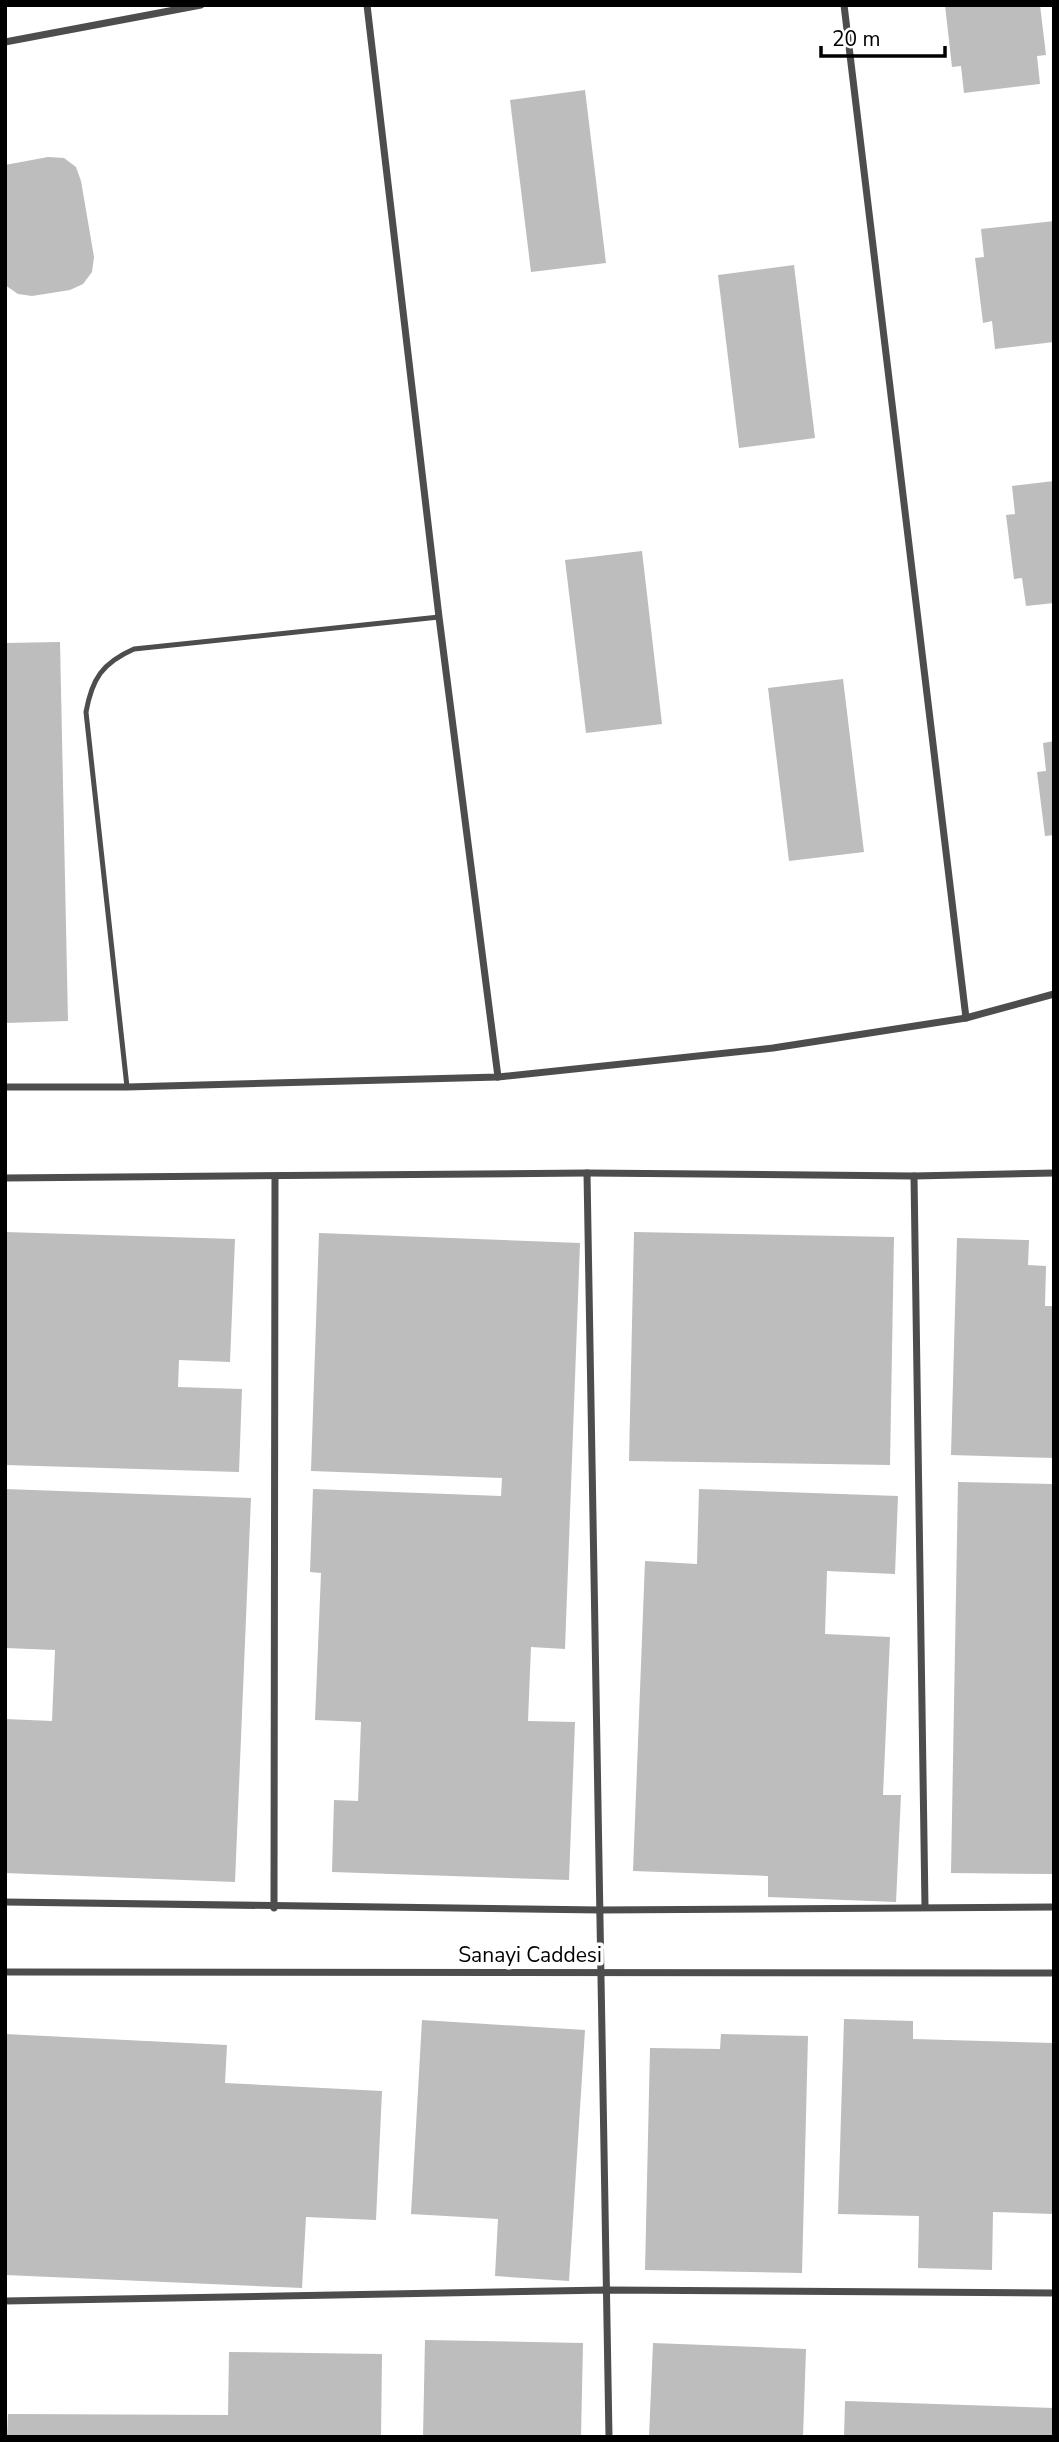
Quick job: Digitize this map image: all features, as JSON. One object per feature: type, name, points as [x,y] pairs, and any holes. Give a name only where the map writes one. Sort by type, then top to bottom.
[{"type":"street","points":[[5,42],[201,5]]},
{"type":"street","points":[[367,5],[439,617],[498,1077]]},
{"type":"street","points":[[844,5],[966,1018]]},
{"type":"street","points":[[5,1087],[127,1087],[498,1077],[773,1048],[966,1018],[1054,994]]},
{"type":"street","points":[[587,1173],[609,2437]]},
{"type":"street","points":[[5,1178],[587,1173],[914,1176],[1054,1173]]},
{"type":"street","points":[[914,1176],[925,1908]]},
{"type":"street","points":[[274,1908],[275,1177]]},
{"type":"street","points":[[5,1902],[274,1908],[600,1910],[1054,1907]]},
{"type":"street","name":"Sanayi Caddesi","points":[[5,1972],[1054,1973]]},
{"type":"street","points":[[5,2301],[607,2290],[1054,2293]]},
{"type":"lane","points":[[127,1087],[86,712],[90,692],[99,673],[109,663],[134,649],[439,617]]},
{"type":"building","points":[[945,5],[1040,5],[1046,55],[1037,56],[1040,84],[964,93],[961,66],[952,67]]},
{"type":"building","points":[[585,90],[606,263],[531,272],[510,100]]},
{"type":"building","points":[[48,157],[64,158],[76,167],[81,181],[94,257],[92,272],[83,284],[70,290],[32,296],[18,294],[5,285],[5,165]]},
{"type":"building","points":[[1054,221],[1054,342],[995,349],[992,321],[983,323],[975,258],[984,257],[981,229]]},
{"type":"building","points":[[794,265],[815,438],[739,448],[718,275]]},
{"type":"building","points":[[1054,481],[1054,603],[1026,606],[1022,578],[1014,579],[1006,515],[1015,514],[1012,486]]},
{"type":"building","points":[[642,551],[662,724],[586,733],[565,560]]},
{"type":"building","points":[[60,642],[68,1021],[5,1023],[5,643]]},
{"type":"building","points":[[843,679],[864,852],[789,861],[768,688]]},
{"type":"building","points":[[1054,741],[1054,835],[1045,836],[1037,772],[1046,771],[1043,743]]},
{"type":"building","points":[[5,1232],[235,1239],[230,1362],[179,1360],[178,1387],[242,1389],[239,1472],[5,1465]]},
{"type":"building","points":[[634,1232],[894,1237],[890,1465],[629,1461]]},
{"type":"building","points":[[319,1233],[580,1243],[565,1649],[531,1647],[528,1721],[575,1722],[569,1880],[332,1872],[334,1800],[358,1801],[361,1722],[315,1720],[321,1573],[310,1572],[313,1489],[501,1496],[502,1478],[311,1471]]},
{"type":"building","points":[[957,1238],[1029,1240],[1028,1265],[1046,1266],[1045,1306],[1054,1306],[1054,1458],[951,1455]]},
{"type":"building","points":[[958,1482],[1054,1484],[1054,1874],[951,1873]]},
{"type":"building","points":[[5,1489],[251,1498],[235,1882],[5,1873],[5,1719],[52,1721],[55,1650],[5,1648]]},
{"type":"building","points":[[699,1489],[898,1496],[895,1574],[827,1571],[825,1634],[890,1637],[883,1795],[901,1795],[896,1902],[768,1897],[768,1876],[633,1871],[645,1561],[697,1564]]},
{"type":"building","points":[[844,2019],[913,2021],[913,2039],[1054,2043],[1054,2214],[993,2212],[992,2270],[918,2268],[919,2216],[838,2214]]},
{"type":"building","points":[[422,2020],[585,2030],[569,2281],[495,2276],[498,2219],[411,2214]]},
{"type":"building","points":[[5,2034],[227,2045],[225,2083],[382,2091],[376,2220],[306,2217],[302,2288],[5,2275]]},
{"type":"building","points":[[721,2034],[808,2036],[802,2273],[645,2270],[650,2048],[720,2049]]},
{"type":"building","points":[[425,2340],[583,2343],[581,2437],[423,2437]]},
{"type":"building","points":[[653,2343],[806,2349],[803,2437],[649,2437]]},
{"type":"building","points":[[229,2352],[382,2354],[381,2437],[7,2437],[8,2414],[228,2415]]},
{"type":"building","points":[[845,2401],[1054,2408],[1054,2437],[844,2437]]}]
